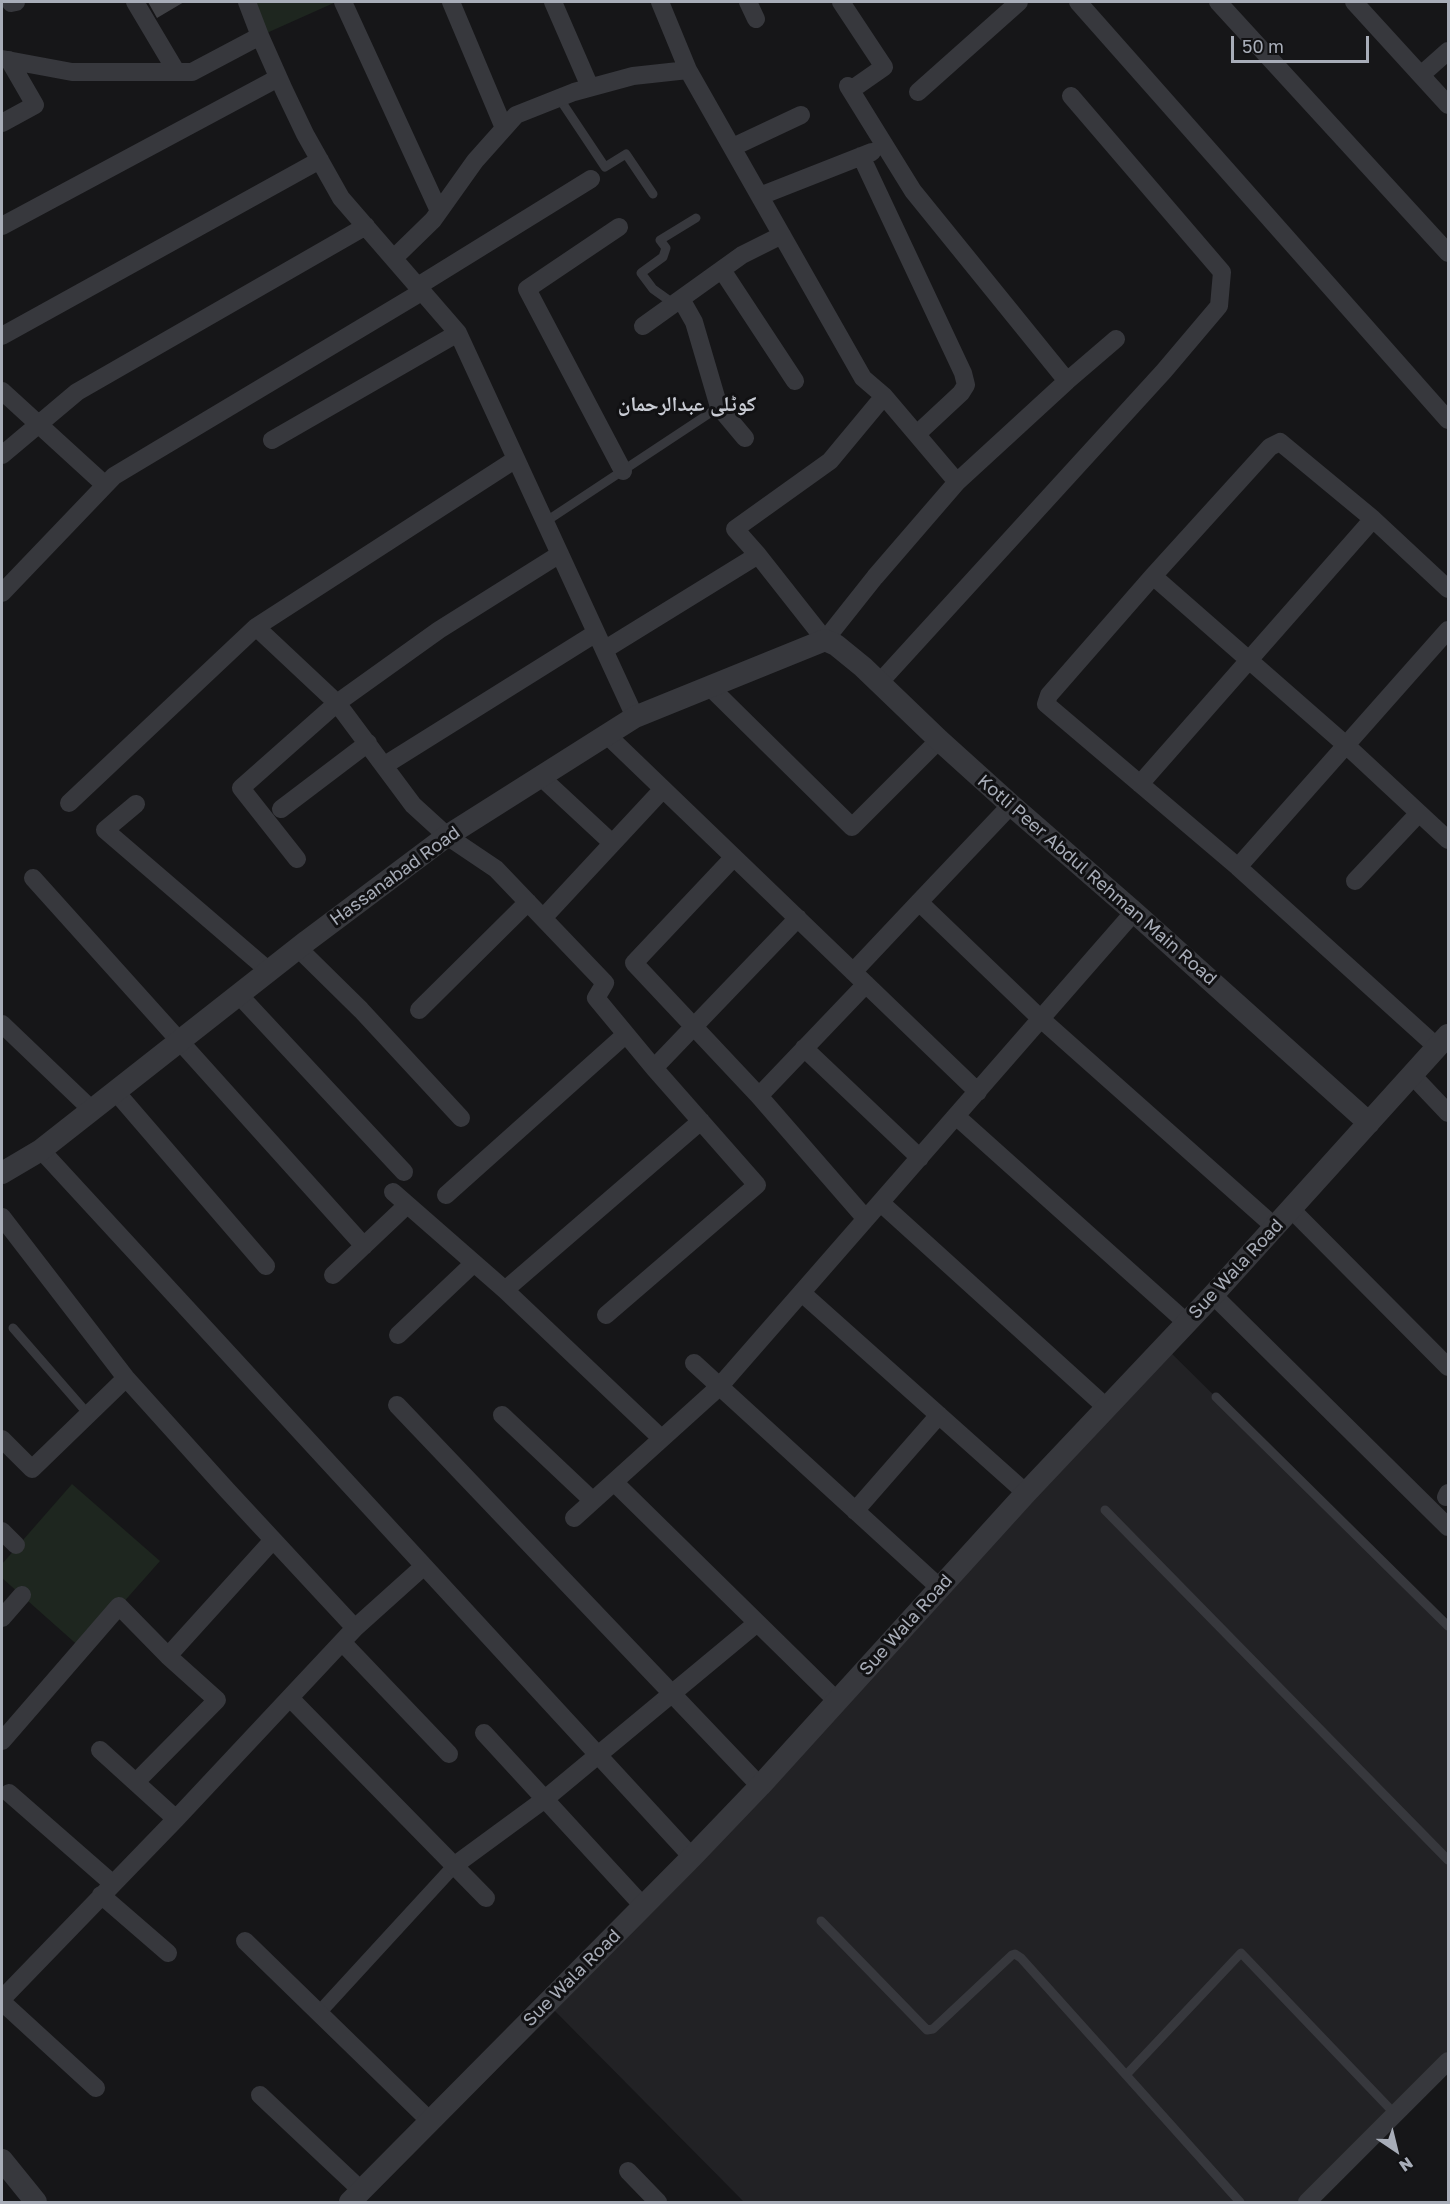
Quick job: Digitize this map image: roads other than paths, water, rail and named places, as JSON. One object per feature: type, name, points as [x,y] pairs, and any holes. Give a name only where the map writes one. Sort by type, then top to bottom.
[{"type":"street","points":[[135,2],[176,71]]},
{"type":"street","points":[[247,2],[278,78],[341,198],[458,333],[635,717]]},
{"type":"street","points":[[343,2],[440,211]]},
{"type":"street","points":[[451,2],[504,128]]},
{"type":"street","points":[[553,2],[590,87]]},
{"type":"street","points":[[660,2],[688,70],[863,378],[884,396],[957,482]]},
{"type":"street","points":[[748,2],[756,19]]},
{"type":"street","points":[[841,2],[884,67],[849,88],[913,191],[1067,381]]},
{"type":"street","points":[[918,92],[1019,2]]},
{"type":"street","points":[[1078,2],[1449,420]]},
{"type":"street","points":[[1218,2],[1449,253]]},
{"type":"street","points":[[1357,3],[1449,105]]},
{"type":"street","points":[[5,59],[72,72],[192,72],[260,36]]},
{"type":"street","points":[[1421,75],[1449,51]]},
{"type":"street","points":[[2,123],[35,105],[5,59]]},
{"type":"street","points":[[394,258],[433,220],[475,161],[516,115],[590,87],[633,76],[688,70]]},
{"type":"street","points":[[2,226],[278,78]]},
{"type":"street","points":[[880,682],[1164,371],[1219,306],[1222,272],[1071,96]]},
{"type":"street","points":[[733,147],[801,115]]},
{"type":"street","points":[[760,196],[885,147]]},
{"type":"street","points":[[861,156],[963,373],[966,385],[961,393],[917,434]]},
{"type":"street","points":[[2,336],[320,160]]},
{"type":"street","points":[[2,593],[114,476],[420,288],[591,179]]},
{"type":"street","points":[[2,455],[77,392],[366,226]]},
{"type":"street","points":[[619,227],[527,289],[622,471]]},
{"type":"street","points":[[644,326],[742,255],[782,235]]},
{"type":"street","points":[[722,270],[795,381]]},
{"type":"street","points":[[678,302],[694,322],[719,407],[745,438]]},
{"type":"street","points":[[272,440],[458,333]]},
{"type":"street","points":[[884,396],[830,461],[735,529],[825,640],[874,577],[957,482],[1116,339]]},
{"type":"street","points":[[2,392],[105,485]]},
{"type":"street","points":[[1443,1041],[1046,704],[1049,695],[1153,576],[1270,447],[1280,442],[1373,519],[1449,589]]},
{"type":"street","points":[[69,802],[256,627],[516,459]]},
{"type":"street","points":[[1140,784],[1373,519]]},
{"type":"street","points":[[297,859],[241,788],[337,703],[439,630],[560,554]]},
{"type":"street","points":[[604,650],[758,555]]},
{"type":"street","points":[[1153,576],[1250,659],[1419,813],[1446,831]]},
{"type":"street","points":[[256,627],[337,703],[413,804],[447,836],[496,869],[605,982],[596,998],[625,1035],[757,1185],[606,1315]]},
{"type":"street","points":[[1238,867],[1449,630]]},
{"type":"street","points":[[385,765],[596,633]]},
{"type":"street","name":"Kotli Peer Abdul Rehman Main Road","points":[[825,640],[836,645],[880,682],[939,740],[1011,805],[1369,1123]]},
{"type":"street","name":"Hassanabad Road","points":[[2,1172],[42,1150],[298,948],[447,836],[635,717],[825,640]]},
{"type":"street","points":[[709,686],[852,826],[939,740]]},
{"type":"street","points":[[607,735],[978,1092]]},
{"type":"street","points":[[281,809],[368,743]]},
{"type":"street","points":[[540,777],[612,843]]},
{"type":"street","points":[[543,918],[663,789]]},
{"type":"street","points":[[136,804],[105,830],[269,971]]},
{"type":"street","points":[[759,1096],[804,1048],[919,902],[1011,805]]},
{"type":"street","points":[[1355,881],[1419,813]]},
{"type":"street","points":[[734,857],[634,963],[759,1096],[866,1219]]},
{"type":"street","points":[[33,878],[364,1246]]},
{"type":"street","points":[[419,1010],[528,902]]},
{"type":"street","points":[[919,902],[1041,1019],[1275,1227]]},
{"type":"street","points":[[574,1518],[719,1387],[1134,912]]},
{"type":"street","points":[[654,1068],[798,918]]},
{"type":"street","points":[[298,948],[361,1010],[461,1119]]},
{"type":"street","points":[[239,995],[404,1172]]},
{"type":"street","points":[[2,1024],[92,1110]]},
{"type":"street","points":[[446,1195],[625,1035]]},
{"type":"street","name":"Sue Wala Road","points":[[356,2197],[644,1906],[760,1785],[1026,1493],[1214,1295],[1443,1041]]},
{"type":"street","points":[[804,1048],[920,1158]]},
{"type":"street","points":[[1412,1075],[1449,1113]]},
{"type":"street","points":[[116,1092],[266,1266]]},
{"type":"street","points":[[956,1116],[1186,1323]]},
{"type":"street","points":[[506,1290],[701,1121]]},
{"type":"street","points":[[42,1150],[692,1857]]},
{"type":"street","points":[[393,1192],[506,1290],[661,1438]]},
{"type":"street","points":[[880,1203],[1107,1408]]},
{"type":"street","points":[[333,1275],[407,1205]]},
{"type":"street","points":[[1291,1209],[1449,1367]]},
{"type":"street","points":[[2,1217],[126,1378],[355,1628]]},
{"type":"street","points":[[398,1335],[474,1263]]},
{"type":"street","points":[[802,1293],[1026,1493]]},
{"type":"street","points":[[1214,1295],[1449,1527]]},
{"type":"street","points":[[693,1363],[940,1588]]},
{"type":"street","points":[[2,1439],[32,1469],[126,1378]]},
{"type":"street","points":[[397,1405],[760,1785]]},
{"type":"street","points":[[502,1415],[593,1501]]},
{"type":"street","points":[[855,1511],[939,1415]]},
{"type":"street","points":[[614,1482],[837,1701]]},
{"type":"street","points":[[2,1532],[16,1545]]},
{"type":"street","points":[[168,1656],[273,1540]]},
{"type":"street","points":[[96,2088],[2,2000],[355,1628],[424,1566]]},
{"type":"street","points":[[2,1618],[22,1595]]},
{"type":"street","points":[[2,1741],[119,1606],[168,1656],[217,1700],[136,1782]]},
{"type":"street","points":[[319,2013],[455,1865],[544,1799],[757,1623]]},
{"type":"street","points":[[342,1642],[449,1754]]},
{"type":"street","points":[[290,1698],[486,1898]]},
{"type":"street","points":[[484,1733],[644,1906]]},
{"type":"street","points":[[100,1750],[176,1819]]},
{"type":"street","points":[[9,1792],[168,1953]]},
{"type":"street","points":[[245,1941],[430,2121]]},
{"type":"street","points":[[1306,2202],[1449,2061]]},
{"type":"street","points":[[260,2095],[356,2197]]},
{"type":"street","points":[[2,2160],[36,2202]]},
{"type":"street","points":[[628,2171],[658,2202]]},
{"type":"lane","points":[[559,98],[605,167],[626,154],[653,194]]},
{"type":"lane","points":[[678,302],[653,289],[640,273],[663,257],[666,248],[660,240],[696,218]]},
{"type":"lane","points":[[545,522],[719,407]]},
{"type":"lane","points":[[13,1328],[88,1414]]},
{"type":"lane","points":[[1216,1397],[1449,1626]]},
{"type":"lane","points":[[1105,1509],[1449,1860]]},
{"type":"lane","points":[[821,1921],[927,2030],[933,2029],[1012,1955],[1015,1954],[1021,1958],[1240,2202]]},
{"type":"lane","points":[[1126,2075],[1241,1953],[1395,2114]]},
{"type":"district","name":"کوٹلی عبدالرحمان","points":[[687,404]]}]
